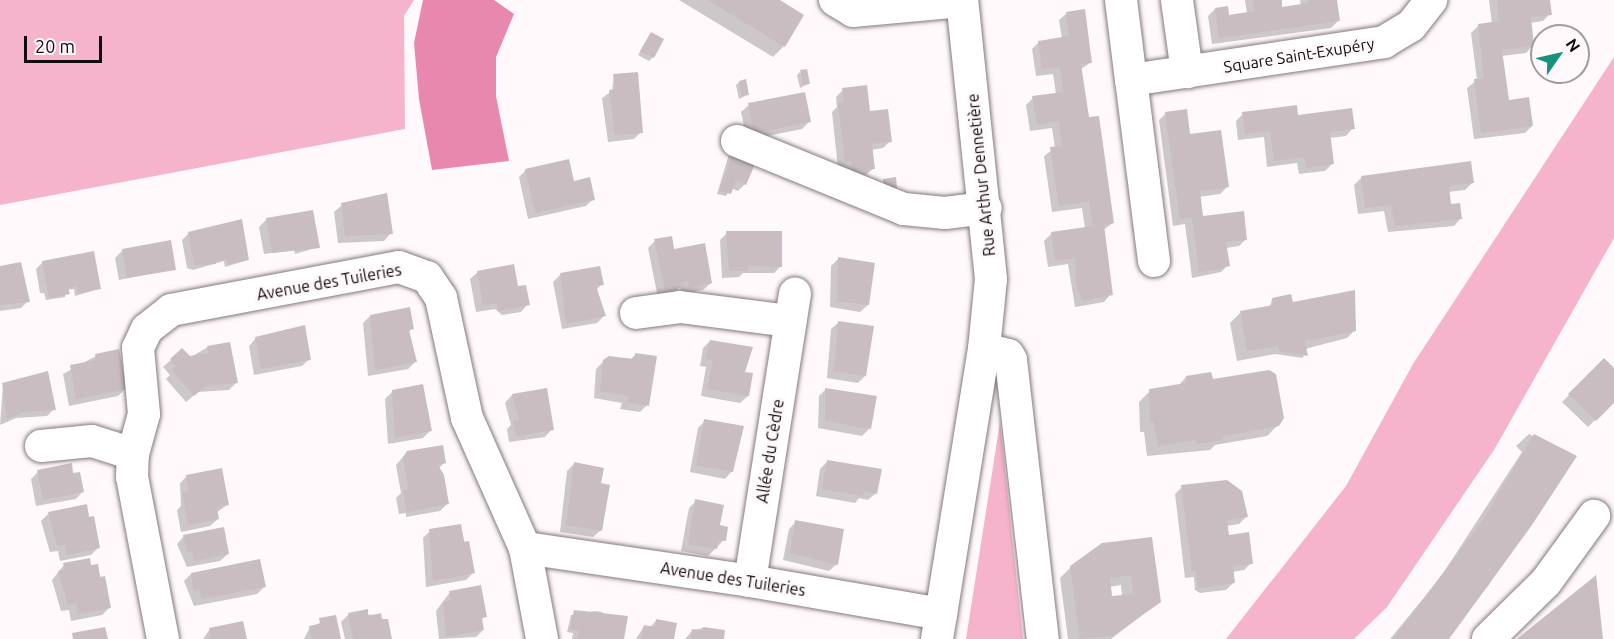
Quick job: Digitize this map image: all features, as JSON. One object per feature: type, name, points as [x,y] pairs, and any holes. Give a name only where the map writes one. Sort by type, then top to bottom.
[{"type":"street","points":[[835,0],[853,11],[962,0]]},
{"type":"street","name":"Rue Arthur Dennetière","points":[[939,626],[984,349],[991,279],[986,208],[962,0]]},
{"type":"street","points":[[1121,0],[1154,261]]},
{"type":"street","points":[[1177,0],[1187,72]]},
{"type":"street","name":"Square Saint-Exupéry","points":[[1131,80],[1384,42],[1411,26],[1431,0]]},
{"type":"street","points":[[737,141],[904,208],[945,213],[986,208]]},
{"type":"street","name":"Avenue des Tuileries","points":[[163,639],[132,477],[133,454],[144,414],[138,348],[147,329],[162,314],[406,267],[427,277],[441,298],[467,418],[525,548],[542,639]]},
{"type":"street","name":"Allée du Cèdre","points":[[636,313],[690,308],[793,307],[750,581]]},
{"type":"street","points":[[984,349],[1008,355],[1011,360],[1043,639]]},
{"type":"street","points":[[41,446],[93,441],[133,454]]},
{"type":"street","points":[[1488,639],[1546,582],[1594,516]]},
{"type":"street","name":"Avenue des Tuileries","points":[[525,548],[750,581],[939,626]]},
{"type":"shaded area","points":[[0,0],[414,0],[404,16],[405,129],[0,205]]},
{"type":"shaded area","points":[[423,0],[494,0],[514,14],[496,57],[496,96],[509,161],[432,170],[419,99],[414,43]]},
{"type":"shaded area","points":[[1614,57],[1614,238],[1494,450],[1387,607],[1354,639],[1226,639],[1346,486],[1413,364]]},
{"type":"shaded area","points":[[1000,422],[1023,639],[966,639]]},
{"type":"building","points":[[707,0],[780,0],[804,15],[785,47]]},
{"type":"building","points":[[1253,0],[1282,0],[1282,7],[1308,3],[1308,0],[1337,0],[1340,21],[1219,38],[1215,8],[1228,6],[1229,15],[1254,11]]},
{"type":"building","points":[[1497,0],[1550,0],[1552,15],[1531,17],[1530,46],[1502,50],[1509,100],[1529,97],[1533,126],[1481,133],[1474,79],[1484,78],[1478,24],[1499,21]]},
{"type":"building","points":[[1085,9],[1092,63],[1081,64],[1089,117],[1099,116],[1114,223],[1104,225],[1113,295],[1082,301],[1076,283],[1075,258],[1055,261],[1051,232],[1093,226],[1089,201],[1059,206],[1050,147],[1062,146],[1059,121],[1037,125],[1032,96],[1063,92],[1060,67],[1042,69],[1038,41],[1069,36],[1066,12]]},
{"type":"building","points":[[651,32],[664,39],[654,58],[640,51]]},
{"type":"building","points":[[807,69],[810,84],[803,85],[800,70]]},
{"type":"building","points":[[638,72],[643,133],[615,135],[609,90],[615,89],[613,74]]},
{"type":"building","points":[[746,79],[749,95],[742,96],[739,81]]},
{"type":"building","points":[[867,85],[870,111],[888,109],[892,142],[872,144],[875,169],[853,171],[851,161],[845,162],[838,103],[844,102],[842,88]]},
{"type":"building","points":[[805,92],[811,122],[754,133],[748,103]]},
{"type":"building","points":[[1297,105],[1298,115],[1352,108],[1355,129],[1330,132],[1334,164],[1306,168],[1304,157],[1274,161],[1270,131],[1245,134],[1242,112]]},
{"type":"building","points":[[1187,109],[1190,134],[1221,130],[1229,187],[1200,191],[1203,216],[1244,211],[1247,240],[1226,242],[1230,266],[1199,272],[1192,218],[1180,219],[1165,112]]},
{"type":"building","points":[[736,145],[759,155],[746,185],[736,180],[731,194],[719,191]]},
{"type":"building","points":[[569,159],[574,181],[590,177],[595,200],[535,213],[525,169]]},
{"type":"building","points":[[1471,161],[1474,183],[1449,186],[1451,204],[1460,203],[1462,219],[1395,226],[1391,205],[1365,208],[1361,176]]},
{"type":"building","points":[[896,177],[898,200],[884,194],[883,179]]},
{"type":"building","points":[[387,193],[393,234],[345,236],[341,203]]},
{"type":"building","points":[[313,210],[320,248],[272,253],[266,218]]},
{"type":"building","points":[[242,219],[249,260],[228,264],[227,259],[215,261],[216,264],[194,265],[188,232]]},
{"type":"building","points":[[726,231],[782,231],[782,267],[748,266],[748,271],[729,271]]},
{"type":"building","points":[[672,236],[674,249],[705,243],[712,283],[689,288],[688,281],[680,283],[681,288],[665,291],[654,239]]},
{"type":"building","points":[[171,240],[176,270],[127,278],[122,249]]},
{"type":"building","points":[[94,251],[101,289],[78,293],[77,286],[68,288],[70,294],[49,298],[42,261]]},
{"type":"building","points":[[838,257],[875,263],[869,305],[837,301]]},
{"type":"building","points":[[21,262],[30,302],[0,305],[0,266]]},
{"type":"building","points":[[514,264],[518,286],[526,285],[530,305],[498,311],[497,303],[483,305],[477,271]]},
{"type":"building","points":[[600,266],[604,285],[596,286],[606,316],[566,324],[560,273]]},
{"type":"building","points":[[1355,290],[1356,331],[1305,341],[1308,356],[1279,351],[1278,346],[1247,351],[1240,311],[1273,305],[1272,298],[1291,294],[1293,302]]},
{"type":"building","points":[[410,307],[414,329],[409,330],[417,362],[375,370],[370,315]]},
{"type":"building","points":[[838,321],[874,326],[866,376],[834,371]]},
{"type":"building","points":[[305,325],[311,360],[261,369],[255,337]]},
{"type":"building","points":[[710,340],[753,347],[745,372],[753,373],[749,396],[707,389],[713,360],[706,359]]},
{"type":"building","points":[[230,342],[238,383],[206,386],[194,396],[172,370],[176,367],[170,359],[182,348],[190,356],[209,353],[207,346]]},
{"type":"building","points":[[119,349],[127,389],[76,399],[70,365],[96,360],[95,354]]},
{"type":"building","points":[[635,353],[657,356],[649,406],[627,402],[628,396],[600,391],[603,360],[609,356],[634,359]]},
{"type":"building","points":[[1604,358],[1614,368],[1614,403],[1596,421],[1568,394]]},
{"type":"building","points":[[1269,370],[1276,374],[1284,418],[1279,426],[1222,436],[1223,440],[1197,444],[1196,440],[1158,446],[1154,422],[1150,422],[1149,389],[1186,383],[1186,376],[1211,372],[1213,379]]},
{"type":"building","points":[[48,371],[56,410],[24,412],[7,419],[2,383]]},
{"type":"building","points":[[423,384],[432,431],[395,438],[392,390]]},
{"type":"building","points":[[547,388],[554,430],[516,436],[513,421],[519,420],[512,394]]},
{"type":"building","points":[[825,388],[877,396],[871,429],[825,421]]},
{"type":"building","points":[[704,419],[744,426],[733,472],[696,465]]},
{"type":"building","points":[[1534,434],[1577,456],[1532,525],[1449,639],[1393,639],[1483,520]]},
{"type":"building","points":[[443,445],[446,463],[438,465],[444,475],[449,504],[407,512],[403,490],[408,489],[403,457],[407,451]]},
{"type":"building","points":[[827,460],[882,469],[877,494],[864,491],[863,496],[822,489]]},
{"type":"building","points":[[574,462],[604,468],[601,483],[610,485],[602,531],[566,525]]},
{"type":"building","points":[[72,463],[73,473],[80,472],[84,492],[43,500],[37,470]]},
{"type":"building","points":[[222,468],[229,505],[217,507],[219,519],[188,525],[182,492],[189,491],[186,475]]},
{"type":"building","points":[[1227,480],[1242,491],[1248,517],[1227,520],[1229,535],[1249,532],[1253,564],[1233,566],[1235,583],[1198,588],[1196,571],[1192,571],[1181,485]]},
{"type":"building","points":[[695,499],[724,505],[720,525],[728,527],[726,541],[719,540],[717,549],[688,544]]},
{"type":"building","points":[[87,504],[89,517],[94,516],[100,548],[67,555],[65,544],[57,546],[48,512]]},
{"type":"building","points":[[795,520],[844,529],[838,565],[790,553]]},
{"type":"building","points":[[461,524],[464,542],[469,541],[475,573],[433,581],[429,529]]},
{"type":"building","points":[[224,527],[229,554],[194,561],[192,551],[187,552],[183,535]]},
{"type":"building","points":[[1152,537],[1161,602],[1113,636],[1080,639],[1070,566],[1102,543]],"holes":[[[1131,575],[1133,594],[1112,596],[1110,578]]]},
{"type":"building","points":[[90,558],[91,565],[98,564],[100,577],[105,576],[111,608],[78,614],[76,603],[68,605],[58,571],[65,570],[63,563]]},
{"type":"building","points":[[260,559],[266,587],[201,599],[199,589],[194,591],[191,573]]},
{"type":"building","points":[[1596,574],[1603,639],[1517,639],[1595,576]]},
{"type":"building","points":[[481,585],[487,617],[482,618],[484,630],[446,637],[443,602],[451,600],[449,591]]},
{"type":"building","points":[[368,609],[368,616],[381,613],[382,619],[388,619],[392,639],[353,639],[348,613]]},
{"type":"building","points":[[574,610],[628,616],[624,639],[577,639],[579,631],[570,629]]},
{"type":"building","points":[[336,615],[341,639],[312,639],[309,626],[320,624],[319,618]]},
{"type":"building","points":[[656,619],[677,623],[674,639],[641,639],[644,625],[655,627]]},
{"type":"building","points":[[243,621],[247,639],[205,639],[211,637],[209,628]]},
{"type":"building","points":[[105,627],[108,639],[73,639],[72,633]]},
{"type":"building","points":[[703,627],[725,630],[724,639],[690,639],[692,629],[702,631]]}]
